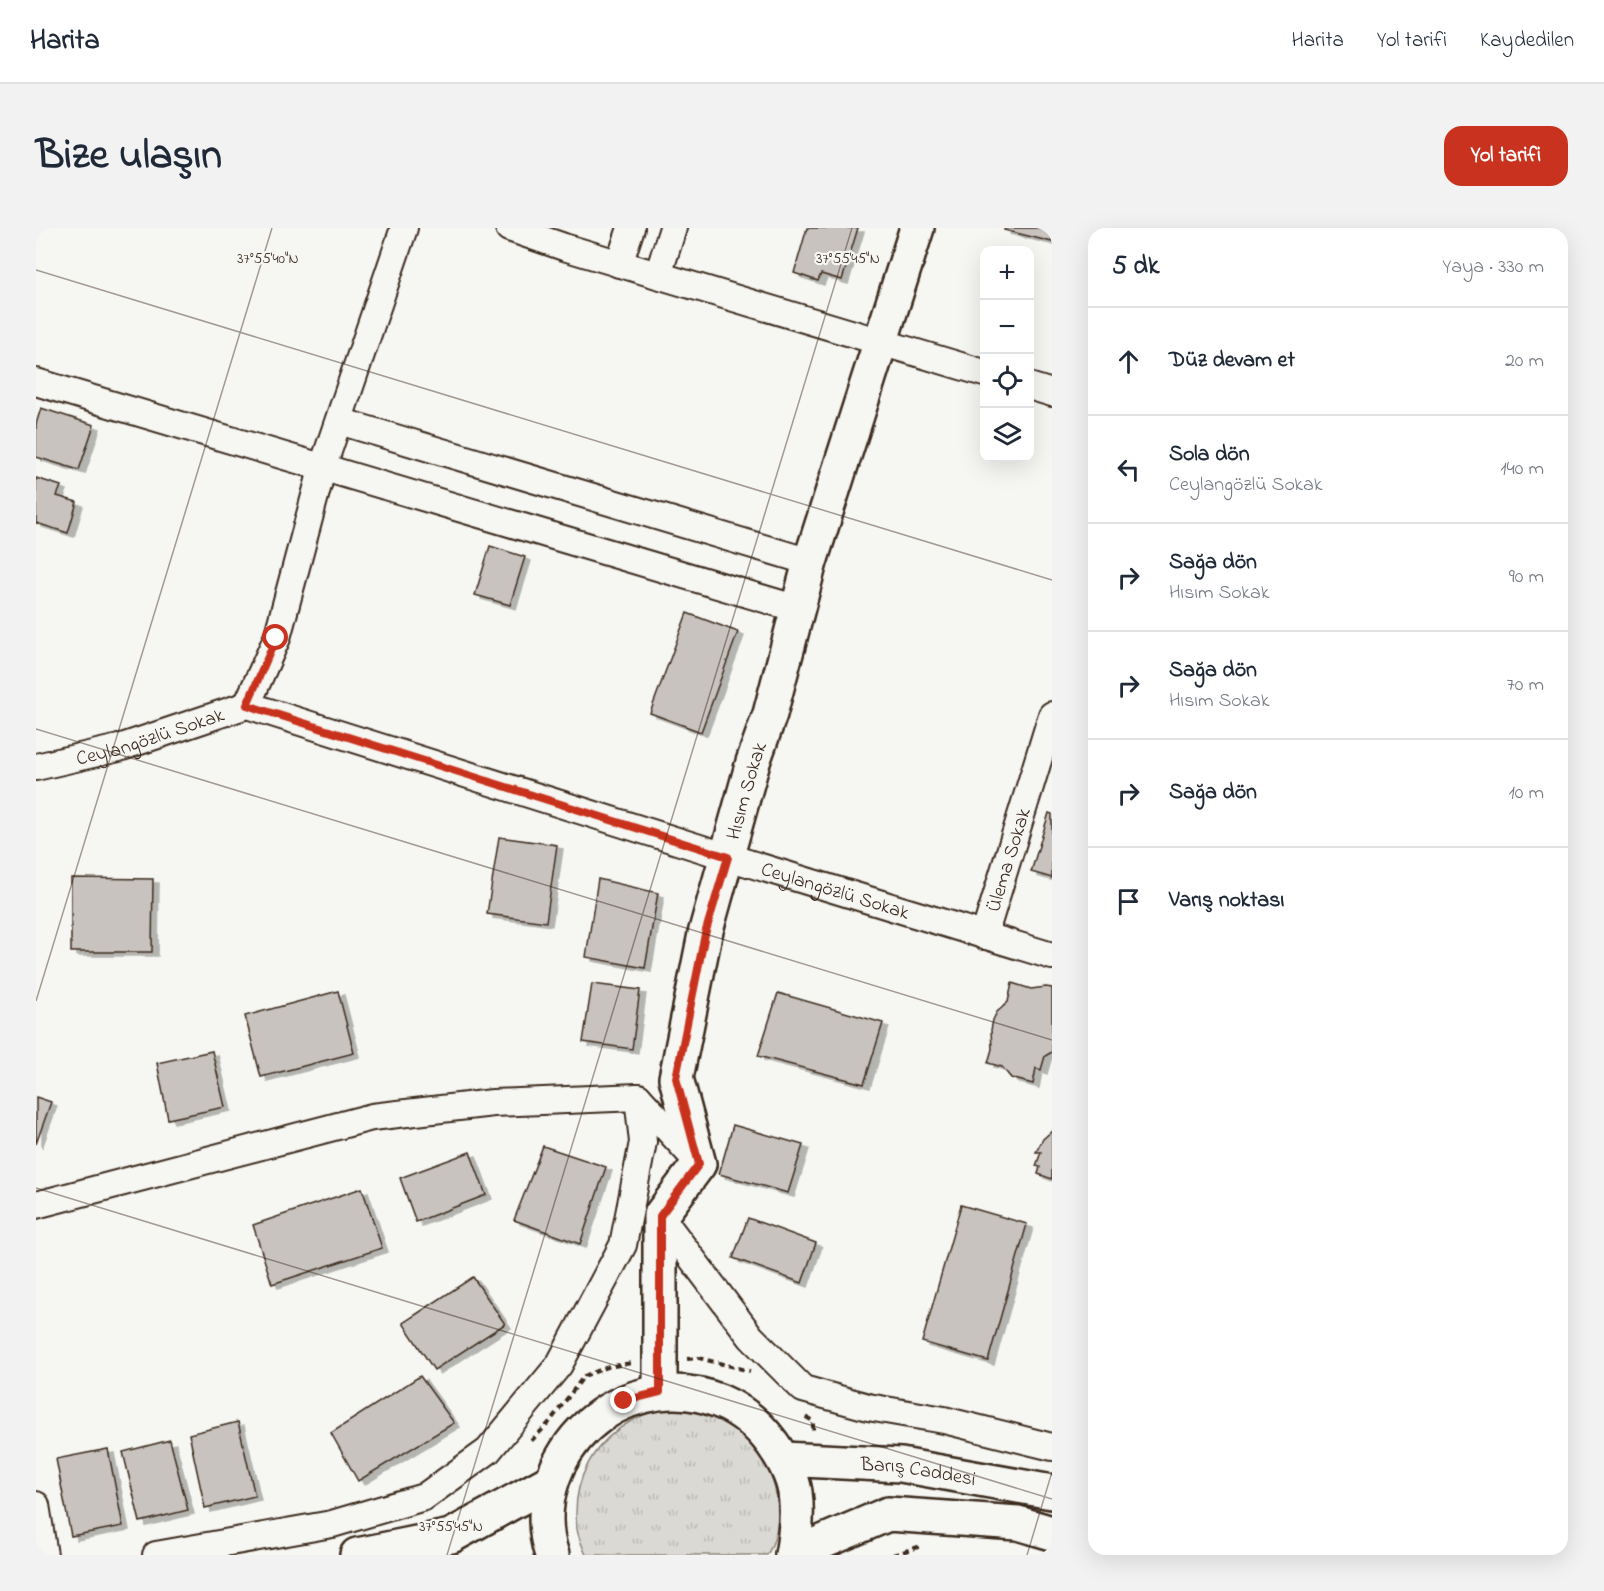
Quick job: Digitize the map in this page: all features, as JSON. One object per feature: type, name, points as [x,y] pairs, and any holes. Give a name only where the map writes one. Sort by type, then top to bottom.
[{"type":"street","points":[[247,705],[276,638],[323,466],[404,228]]},
{"type":"street","points":[[509,228],[620,264],[980,372]]},
{"type":"street","points":[[620,264],[631,228]]},
{"type":"street","points":[[658,275],[673,228]]},
{"type":"street","name":"Hısım Sokak","points":[[699,1164],[676,1078],[705,934],[753,762],[770,714],[810,562],[917,228]]},
{"type":"street","points":[[36,382],[798,609]]},
{"type":"street","points":[[1034,388],[1052,393]]},
{"type":"street","points":[[339,421],[810,562]]},
{"type":"street","name":"Ceylangözlü Sokak","points":[[36,767],[119,748],[247,705],[728,857],[1052,956]]},
{"type":"street","name":"Ülema Sokak","points":[[984,936],[1052,716]]},
{"type":"street","points":[[638,1097],[699,1164],[660,1216],[660,1392]]},
{"type":"street","points":[[36,1205],[372,1117],[493,1103],[638,1097]]},
{"type":"street","points":[[156,1555],[332,1524],[424,1497],[488,1451],[559,1365],[623,1245],[643,1142],[638,1097]]},
{"type":"street","points":[[660,1216],[751,1337],[803,1389],[868,1407],[944,1420],[1052,1447]]},
{"type":"street","points":[[552,1555],[546,1513],[551,1481],[567,1448],[592,1420],[624,1401],[660,1392],[697,1394],[732,1407],[761,1429],[783,1459],[795,1489],[798,1522],[792,1555]]},
{"type":"street","name":"Barış Caddesi","points":[[783,1459],[901,1465],[1052,1492]]},
{"type":"street","points":[[357,1555],[451,1536],[551,1481]]},
{"type":"street","points":[[36,1505],[44,1555]]},
{"type":"street","points":[[792,1555],[888,1514],[1018,1523],[1052,1533]]},
{"type":"green space","points":[[673,1409],[699,1413],[731,1425],[750,1441],[761,1455],[775,1488],[778,1505],[778,1523],[767,1555],[586,1555],[578,1532],[576,1511],[582,1478],[588,1463],[608,1438],[622,1427],[645,1414]]},
{"type":"building","points":[[807,228],[858,228],[842,280],[821,274],[818,281],[794,273]]},
{"type":"building","points":[[1005,228],[1052,228],[1052,242],[1004,230]]},
{"type":"building","points":[[41,408],[94,425],[79,470],[36,457],[36,424]]},
{"type":"building","points":[[36,478],[61,486],[57,496],[77,502],[68,533],[36,523]]},
{"type":"building","points":[[490,546],[525,557],[510,605],[475,595]]},
{"type":"building","points":[[687,613],[738,632],[701,732],[650,713]]},
{"type":"building","points":[[1049,813],[1052,814],[1052,878],[1031,872]]},
{"type":"building","points":[[499,837],[557,845],[546,922],[487,914]]},
{"type":"building","points":[[71,878],[153,879],[152,952],[71,952]]},
{"type":"building","points":[[598,879],[658,893],[645,968],[586,957]]},
{"type":"building","points":[[1012,983],[1031,989],[1052,988],[1052,1052],[1045,1056],[1041,1070],[1036,1068],[1033,1084],[1011,1078],[1002,1067],[988,1063],[992,1049],[993,1020],[997,1012],[1008,1002]]},
{"type":"building","points":[[592,984],[640,990],[632,1049],[583,1042]]},
{"type":"building","points":[[338,991],[354,1053],[261,1077],[245,1016]]},
{"type":"building","points":[[778,993],[883,1023],[864,1084],[758,1056]]},
{"type":"building","points":[[212,1051],[225,1107],[168,1119],[157,1063]]},
{"type":"building","points":[[36,1097],[51,1102],[36,1144]]},
{"type":"building","points":[[733,1125],[803,1145],[788,1193],[719,1174]]},
{"type":"building","points":[[1052,1131],[1052,1179],[1038,1174],[1040,1167],[1036,1166],[1041,1152],[1036,1152],[1043,1139]]},
{"type":"building","points":[[543,1146],[606,1167],[580,1244],[514,1220]]},
{"type":"building","points":[[470,1152],[486,1195],[416,1222],[400,1178]]},
{"type":"building","points":[[362,1188],[382,1248],[272,1284],[253,1225]]},
{"type":"building","points":[[961,1205],[1027,1224],[988,1361],[922,1342]]},
{"type":"building","points":[[748,1218],[816,1243],[802,1283],[733,1258]]},
{"type":"building","points":[[473,1277],[505,1324],[434,1370],[403,1323]]},
{"type":"building","points":[[420,1376],[454,1423],[358,1481],[331,1433]]},
{"type":"building","points":[[238,1422],[255,1496],[205,1508],[189,1434]]},
{"type":"building","points":[[170,1440],[188,1510],[140,1522],[123,1452]]},
{"type":"building","points":[[108,1449],[123,1526],[71,1536],[56,1459]]},
{"type":"route","points":[[276,638],[247,705],[728,857],[705,934],[676,1078],[699,1164],[660,1216],[660,1392],[624,1401]]}]
